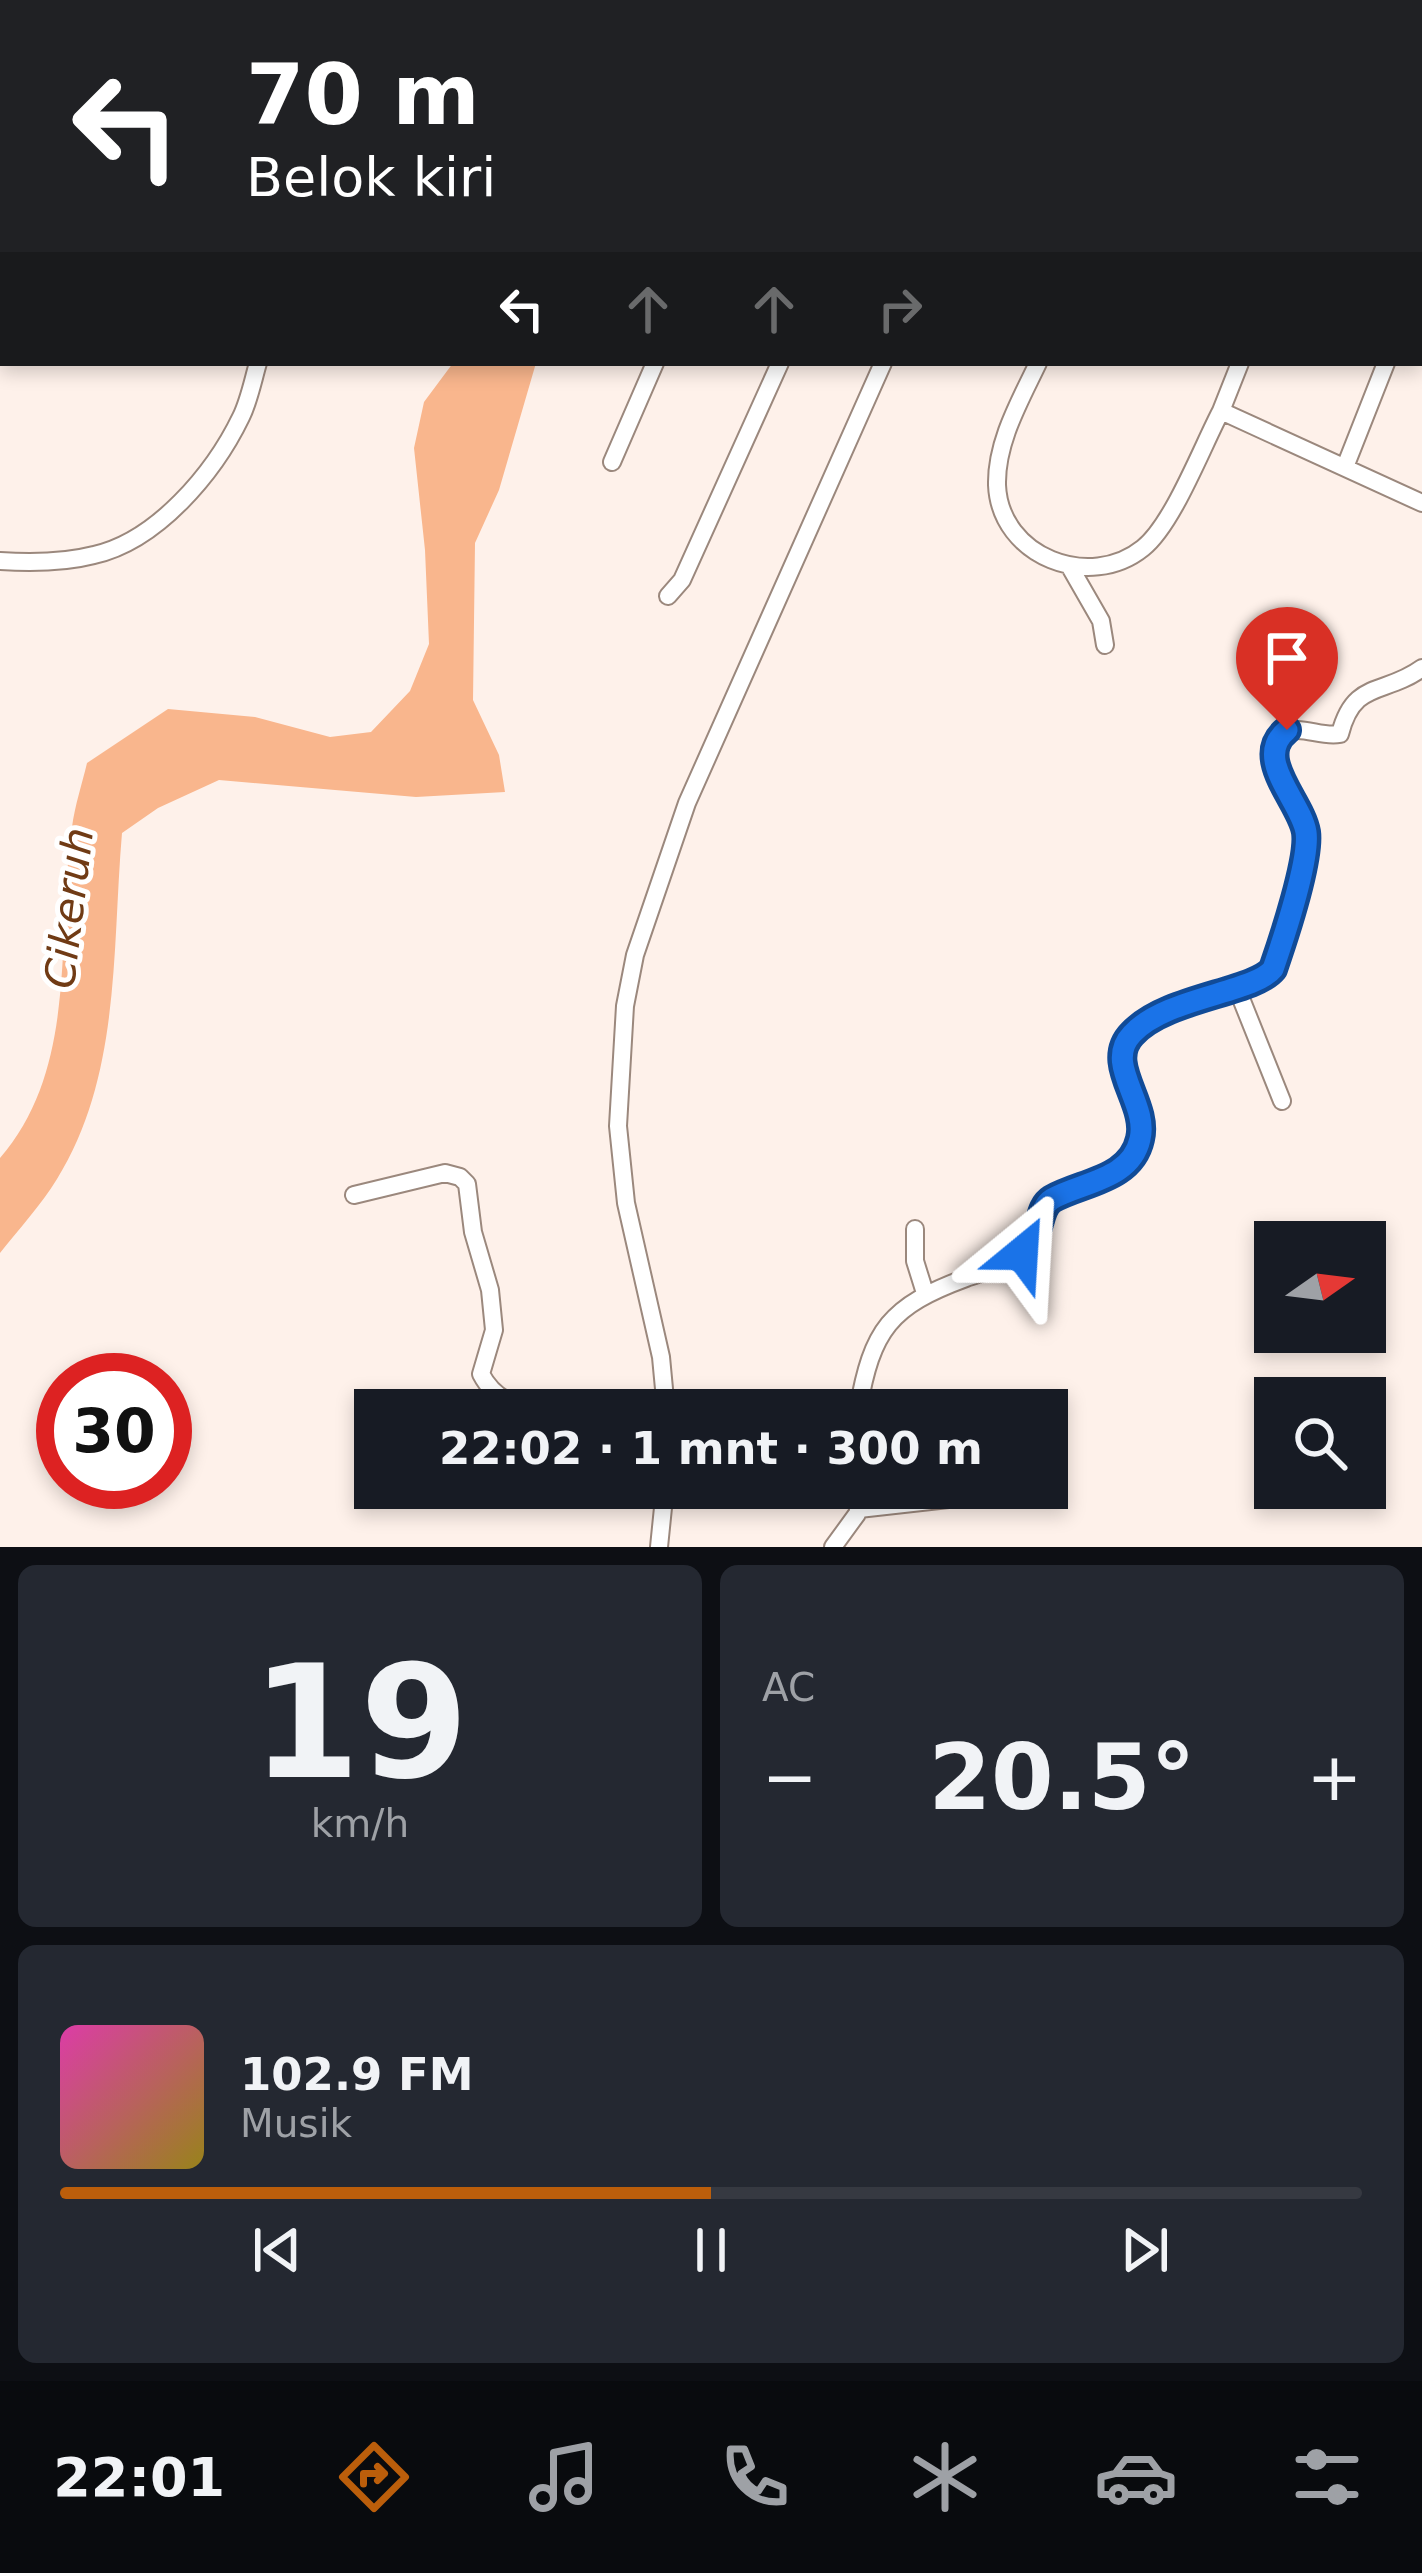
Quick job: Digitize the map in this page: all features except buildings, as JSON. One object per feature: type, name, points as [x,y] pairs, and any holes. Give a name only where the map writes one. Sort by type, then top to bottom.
[{"type":"street","points":[[0,561],[38,563],[97,555],[139,536],[185,500],[242,416],[257,366]]},
{"type":"street","points":[[612,463],[654,366]]},
{"type":"street","points":[[668,596],[682,580],[779,366]]},
{"type":"street","points":[[664,1389],[626,1203],[618,1126],[625,1006],[653,897],[687,803],[882,366]]},
{"type":"street","points":[[1036,366],[998,459],[997,492],[1006,520],[1033,550],[1070,567],[1092,568],[1142,549],[1160,530],[1239,366]]},
{"type":"street","points":[[1345,467],[1385,366]]},
{"type":"street","points":[[1221,411],[1422,503]]},
{"type":"street","points":[[1070,567],[1101,621],[1105,645]]},
{"type":"street","points":[[864,1389],[882,1330],[905,1304],[1022,1253],[1040,1231],[1047,1203],[1096,1184],[1128,1160],[1140,1140],[1142,1124],[1121,1059],[1129,1036],[1170,1009],[1261,979],[1273,969],[1304,856],[1304,825],[1275,761],[1280,734],[1299,728],[1340,734],[1346,711],[1359,695],[1422,668]]},
{"type":"street","points":[[1236,986],[1282,1102]]},
{"type":"street","points":[[354,1195],[445,1173],[467,1184],[473,1232],[494,1317],[481,1374],[493,1389]]},
{"type":"street","points":[[914,1229],[915,1261],[925,1293]]},
{"type":"street","points":[[659,1547],[663,1509]]},
{"type":"street","points":[[833,1547],[860,1509]]},
{"type":"water","name":"Cikeruh","points":[[451,366],[535,366],[499,490],[475,543],[473,700],[499,755],[505,792],[416,797],[219,780],[158,808],[122,833],[110,1011],[93,1098],[57,1179],[0,1253],[0,1158],[25,1122],[53,1042],[72,827],[87,763],[168,709],[255,717],[330,737],[371,732],[410,691],[429,644],[414,448],[424,402]]},
{"type":"route","points":[[1022,1253],[1040,1231],[1047,1203],[1096,1184],[1136,1151],[1142,1124],[1121,1059],[1129,1036],[1170,1009],[1261,979],[1273,969],[1306,847],[1300,815],[1275,761],[1277,741],[1287,730]]}]
